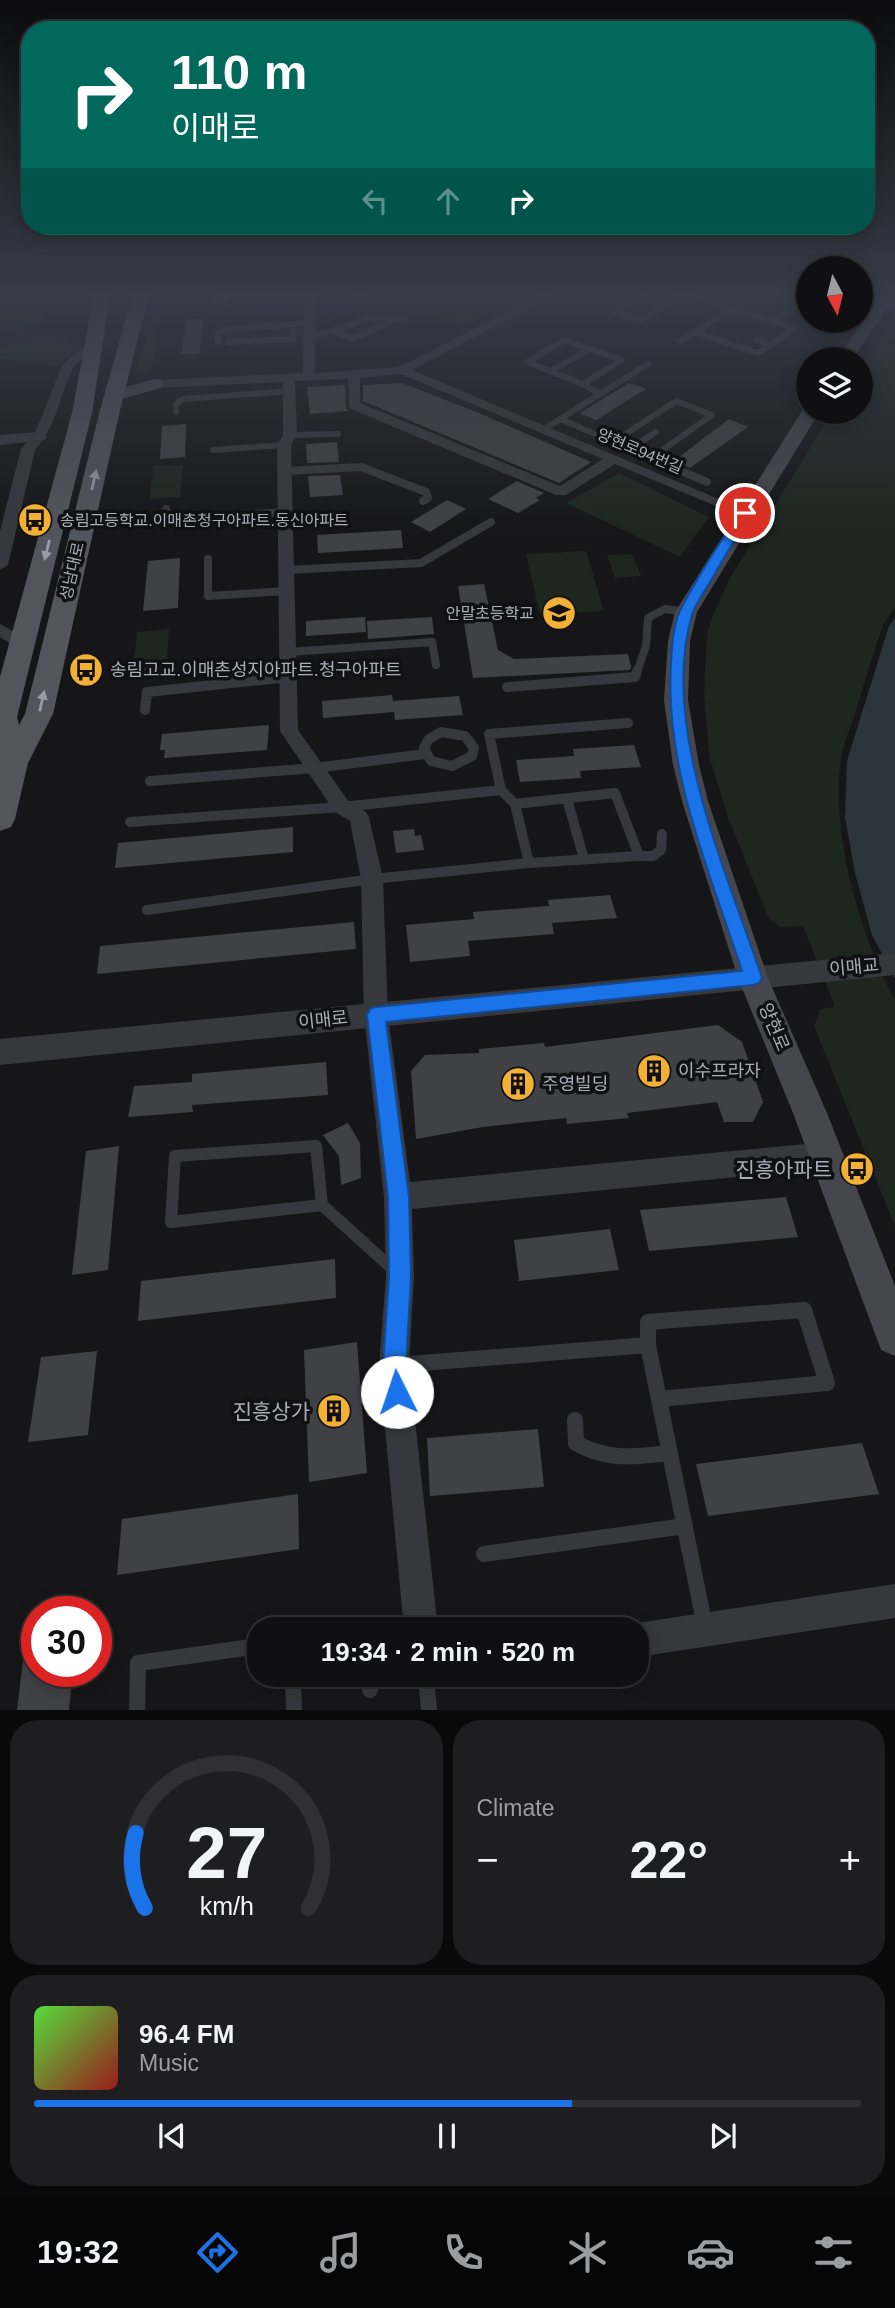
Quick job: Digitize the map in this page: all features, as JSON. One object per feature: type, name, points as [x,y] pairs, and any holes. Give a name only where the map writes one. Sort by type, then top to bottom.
[{"type":"main road","name":"성남대로","points":[[13,763],[3,717],[82,413],[89,374]]},
{"type":"main road","name":"성남대로","points":[[0,820],[13,763],[39,714],[120,374]]},
{"type":"main road","points":[[116,387],[155,384]]},
{"type":"main road","name":"양현로","points":[[803,424],[686,612],[679,641],[676,699],[686,765],[695,801],[753,978],[826,1155],[895,1336]]},
{"type":"street","points":[[0,565],[22,466],[28,449],[39,437],[64,374]]},
{"type":"street","points":[[298,374],[287,440],[285,471],[289,731],[342,807],[359,817],[372,880],[376,1015],[398,1197],[400,1276],[394,1365],[420,1617]]},
{"type":"street","name":"양현로94번길","points":[[155,384],[296,382],[365,374]]},
{"type":"street","name":"양현로94번길","points":[[410,374],[745,513]]},
{"type":"street","points":[[354,375],[354,405],[561,492],[614,458]]},
{"type":"street","points":[[0,440],[39,437]]},
{"type":"street","points":[[0,498],[18,493]]},
{"type":"street","points":[[0,629],[23,644]]},
{"type":"street","name":"이매교","points":[[814,971],[895,964]]},
{"type":"street","name":"이매로","points":[[0,1052],[814,971]]},
{"type":"street","points":[[398,1197],[826,1155]]},
{"type":"street","points":[[649,1638],[895,1601]]},
{"type":"lane","points":[[558,374],[600,394]]},
{"type":"lane","points":[[583,384],[600,374]]},
{"type":"lane","points":[[544,429],[632,374]]},
{"type":"lane","points":[[176,412],[176,404],[183,398],[296,382]]},
{"type":"lane","points":[[613,442],[676,401],[712,415],[651,458]]},
{"type":"lane","points":[[560,419],[707,482]]},
{"type":"lane","points":[[630,449],[656,432]]},
{"type":"lane","points":[[213,450],[338,434]]},
{"type":"lane","points":[[285,471],[361,467],[426,492],[428,498],[424,501]]},
{"type":"lane","points":[[166,509],[167,516],[179,519],[285,512]]},
{"type":"lane","points":[[208,559],[208,596],[287,580],[421,563],[491,522]]},
{"type":"lane","points":[[507,687],[635,677],[646,646],[648,618],[665,609],[686,612]]},
{"type":"lane","points":[[289,652],[432,642],[436,665]]},
{"type":"lane","points":[[145,710],[147,692],[290,677]]},
{"type":"lane","points":[[529,863],[515,804],[501,790],[489,734],[628,723]]},
{"type":"lane","points":[[441,732],[465,736],[474,748],[467,761],[455,766],[433,763],[425,754],[424,748],[429,738],[441,732]]},
{"type":"lane","points":[[150,781],[315,768],[425,754]]},
{"type":"lane","points":[[130,822],[342,807],[501,790]]},
{"type":"lane","points":[[515,804],[615,793],[639,856]]},
{"type":"lane","points":[[567,799],[584,859]]},
{"type":"lane","points":[[147,910],[372,880],[529,863],[653,856],[661,850],[662,834]]},
{"type":"lane","points":[[322,1205],[171,1222],[175,1156],[316,1146],[322,1205],[400,1276]]},
{"type":"lane","points":[[659,1399],[827,1383],[804,1310],[648,1322],[648,1345],[706,1630]]},
{"type":"lane","points":[[394,1365],[648,1345]]},
{"type":"lane","points":[[575,1420],[576,1443],[593,1455],[626,1458],[670,1453]]},
{"type":"lane","points":[[484,1554],[685,1526]]},
{"type":"lane","points":[[137,1710],[138,1663],[247,1648]]},
{"type":"lane","points":[[293,1687],[294,1710]]},
{"type":"lane","points":[[427,1687],[429,1710]]},
{"type":"shaded area","points":[[873,374],[895,374],[895,608],[883,624],[845,742],[839,787],[844,850],[851,883],[870,946],[895,1000],[895,1226],[814,1026],[820,1009],[835,1007],[803,926],[780,927],[769,919],[728,817],[709,756],[704,694],[707,635],[731,576],[825,424],[873,424]]},
{"type":"shaded area","points":[[183,465],[180,497],[149,499],[154,466]]},
{"type":"shaded area","points":[[619,473],[709,517],[680,557],[566,503]]},
{"type":"shaded area","points":[[586,551],[604,611],[540,614],[526,554]]},
{"type":"shaded area","points":[[632,554],[641,576],[615,578],[607,555]]},
{"type":"shaded area","points":[[895,618],[895,978],[872,935],[855,873],[845,817],[847,761],[889,626]]},
{"type":"shaded area","points":[[169,629],[166,676],[132,679],[137,632]]},
{"type":"building","points":[[402,383],[591,462],[559,483],[363,401],[363,385]]},
{"type":"building","points":[[629,383],[646,389],[596,420],[580,413]]},
{"type":"building","points":[[345,385],[346,408],[349,411],[310,414],[307,387]]},
{"type":"building","points":[[729,419],[748,427],[690,468],[674,461]]},
{"type":"building","points":[[186,424],[185,457],[160,459],[162,426]]},
{"type":"building","points":[[337,442],[339,462],[307,463],[306,444]]},
{"type":"building","points":[[340,475],[343,495],[310,497],[308,476]]},
{"type":"building","points":[[517,481],[544,493],[536,498],[540,500],[518,513],[488,499]]},
{"type":"building","points":[[447,500],[466,509],[430,532],[411,522]]},
{"type":"building","points":[[401,530],[403,548],[318,553],[317,535]]},
{"type":"building","points":[[180,558],[178,608],[143,611],[148,561]]},
{"type":"building","points":[[484,584],[498,650],[514,659],[628,654],[630,670],[473,678],[458,586]]},
{"type":"building","points":[[365,617],[366,632],[306,636],[306,621]]},
{"type":"building","points":[[432,617],[434,634],[368,639],[367,621]]},
{"type":"building","points":[[392,695],[393,701],[459,696],[463,715],[395,720],[394,712],[323,718],[322,701]]},
{"type":"building","points":[[269,725],[267,750],[164,758],[165,750],[160,750],[162,734]]},
{"type":"building","points":[[634,745],[641,767],[580,771],[581,778],[520,782],[516,760],[574,756],[573,749]]},
{"type":"building","points":[[293,827],[293,852],[115,868],[118,843]]},
{"type":"building","points":[[414,829],[415,836],[421,835],[424,850],[396,853],[393,831]]},
{"type":"building","points":[[610,895],[617,918],[552,923],[554,934],[468,941],[470,956],[410,962],[406,925],[474,919],[473,912],[549,906],[548,900]]},
{"type":"building","points":[[354,922],[356,949],[97,974],[100,946]]},
{"type":"building","points":[[718,1025],[742,1042],[763,1102],[753,1122],[724,1122],[717,1102],[627,1113],[629,1118],[567,1124],[566,1118],[483,1127],[416,1139],[411,1071],[425,1055],[479,1053],[479,1049],[544,1043],[545,1047]]},
{"type":"building","points":[[326,1062],[328,1095],[192,1105],[193,1112],[128,1117],[134,1086],[192,1082],[192,1074]]},
{"type":"building","points":[[348,1123],[360,1143],[361,1178],[341,1185],[339,1156],[323,1135]]},
{"type":"building","points":[[119,1146],[108,1270],[72,1275],[86,1151]]},
{"type":"building","points":[[786,1197],[798,1237],[649,1251],[640,1210]]},
{"type":"building","points":[[610,1229],[619,1270],[519,1281],[514,1240]]},
{"type":"building","points":[[335,1259],[336,1298],[138,1321],[141,1281]]},
{"type":"building","name":"진흥상가","points":[[357,1342],[367,1473],[309,1482],[304,1350]]},
{"type":"building","points":[[97,1351],[88,1435],[28,1442],[41,1357]]},
{"type":"building","points":[[538,1429],[544,1487],[430,1496],[427,1438]]},
{"type":"building","points":[[862,1443],[879,1494],[708,1516],[696,1464]]},
{"type":"building","points":[[298,1494],[299,1549],[117,1575],[122,1519]]},
{"type":"building","points":[[21,1677],[21,1687],[71,1687],[69,1710],[17,1710]]},
{"type":"place","name":"송림고등학교.이매촌청구아파트.동신아파트","points":[[35,520]]},
{"type":"place","name":"안말초등학교","points":[[559,613]]},
{"type":"place","name":"송림고교.이매촌성지아파트.청구아파트","points":[[86,670]]},
{"type":"place","name":"이수프라자","points":[[654,1071]]},
{"type":"place","name":"주영빌딩","points":[[518,1084]]},
{"type":"place","name":"진흥아파트","points":[[857,1169]]},
{"type":"place","name":"진흥상가","points":[[334,1411]]},
{"type":"route","points":[[397,1392],[394,1365],[400,1276],[398,1197],[376,1015],[753,978],[695,801],[686,765],[676,699],[679,641],[686,612],[745,513]]}]
